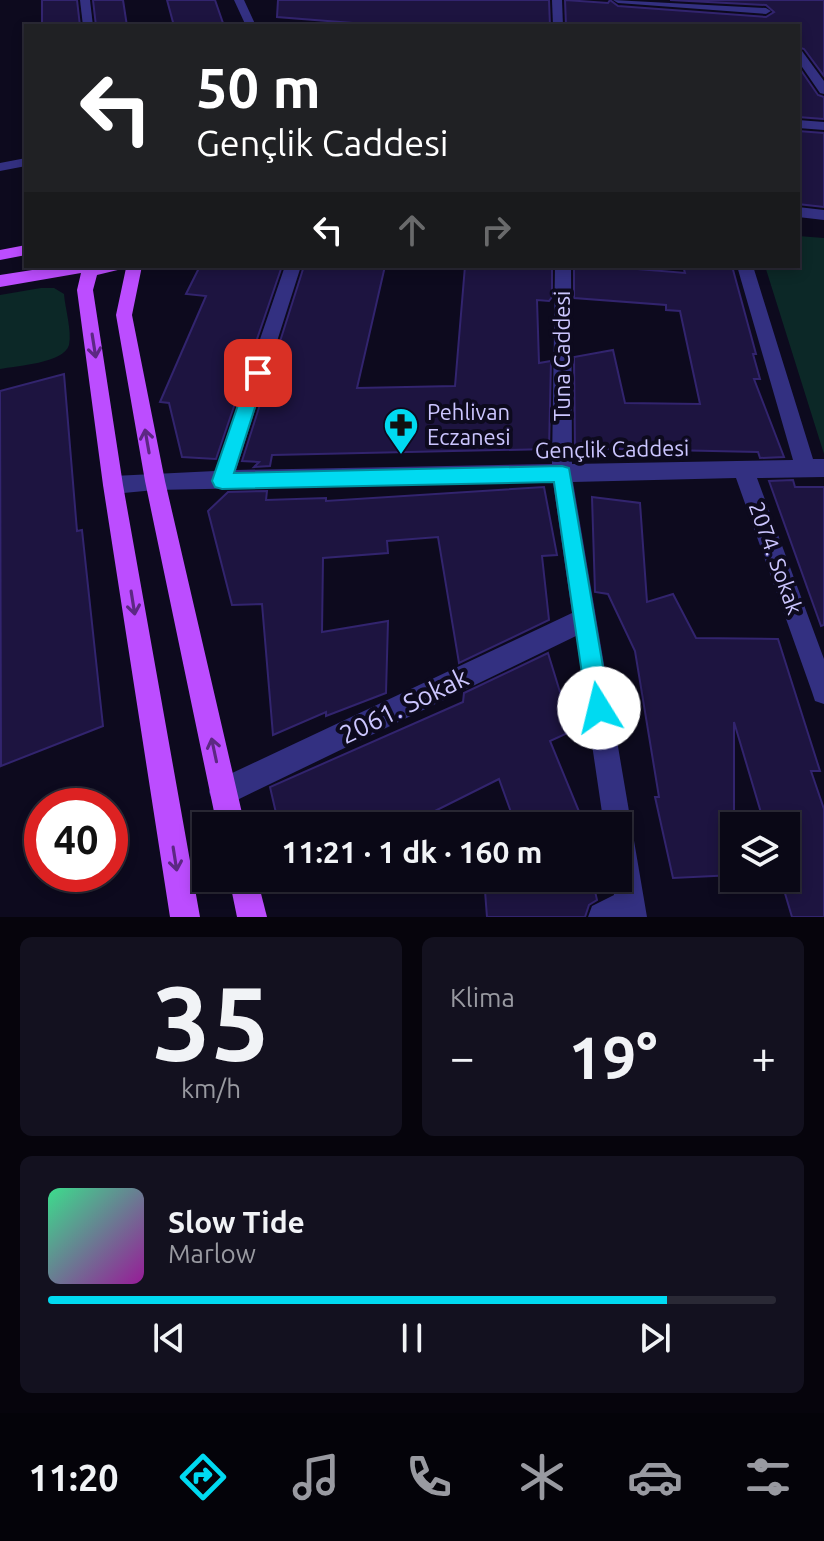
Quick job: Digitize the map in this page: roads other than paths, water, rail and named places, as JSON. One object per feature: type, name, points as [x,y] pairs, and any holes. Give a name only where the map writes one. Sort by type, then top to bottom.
[{"type":"main road","points":[[0,255],[24,250]]},
{"type":"main road","points":[[0,281],[80,268]]},
{"type":"main road","points":[[86,268],[85,290],[113,485],[185,917]]},
{"type":"main road","points":[[134,268],[124,315],[155,481],[228,812]]},
{"type":"main road","points":[[246,892],[252,917]]},
{"type":"street","points":[[85,0],[88,24]]},
{"type":"street","points":[[239,0],[249,24]]},
{"type":"street","points":[[557,0],[558,24]]},
{"type":"street","points":[[618,0],[769,15],[759,0]]},
{"type":"street","points":[[804,67],[824,68]]},
{"type":"street","points":[[804,67],[824,90]]},
{"type":"street","points":[[800,124],[824,126]]},
{"type":"street","points":[[0,167],[24,162]]},
{"type":"street","points":[[800,212],[824,215]]},
{"type":"street","points":[[222,481],[292,268]]},
{"type":"street","name":"Tuna Caddesi","points":[[563,268],[562,474],[616,812]]},
{"type":"street","points":[[746,268],[815,469]]},
{"type":"street","name":"2074. Sokak","points":[[743,469],[824,692]]},
{"type":"street","name":"Gençlik Caddesi","points":[[113,485],[155,481],[815,469]]},
{"type":"street","name":"2061. Sokak","points":[[223,792],[585,619]]},
{"type":"street","points":[[603,917],[631,910]]},
{"type":"place","name":"Pehlivan Eczanesi","points":[[401,456]]}]
